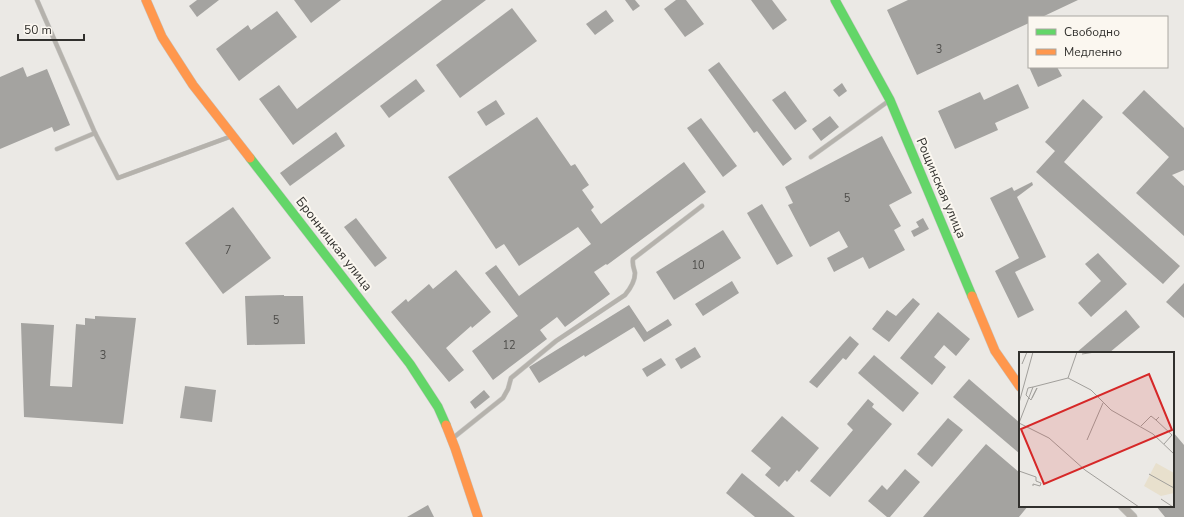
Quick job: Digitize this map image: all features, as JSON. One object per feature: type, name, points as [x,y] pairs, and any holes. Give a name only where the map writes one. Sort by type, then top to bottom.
[{"type":"street","name":"Бронницкая улица","points":[[146,0],[162,37],[193,85],[410,364],[438,407],[452,439],[478,517]]},
{"type":"street","name":"Рощинская улица","points":[[835,0],[890,100],[995,351],[1019,386]]},
{"type":"street","points":[[1123,507],[1133,517]]},
{"type":"lane","points":[[37,0],[94,133],[118,178],[233,136]]},
{"type":"lane","points":[[811,157],[890,100]]},
{"type":"lane","points":[[57,149],[94,133]]},
{"type":"lane","points":[[452,439],[503,398],[508,389],[511,378],[556,341],[625,295],[629,290],[635,273],[632,265],[633,259],[702,206]]},
{"type":"building","points":[[197,0],[219,0],[197,17],[189,6]]},
{"type":"building","points":[[294,0],[341,0],[311,23]]},
{"type":"building","points":[[442,0],[486,0],[293,145],[259,99],[279,85],[297,109]]},
{"type":"building","points":[[625,0],[635,0],[640,6],[633,11]]},
{"type":"building","points":[[676,0],[686,0],[704,24],[685,37],[664,9]]},
{"type":"building","points":[[751,0],[772,0],[787,20],[773,30]]},
{"type":"building","points":[[908,0],[1078,0],[1044,16],[1028,16],[1028,23],[917,75],[887,10]]},
{"type":"building","points":[[512,8],[537,41],[460,98],[436,65]]},
{"type":"building","points":[[606,10],[614,21],[595,35],[586,24]]},
{"type":"building","points":[[277,11],[297,37],[239,81],[216,49],[248,25],[251,30]]},
{"type":"building","points":[[719,62],[792,159],[783,166],[757,131],[754,133],[708,70]]},
{"type":"building","points":[[23,67],[27,77],[47,69],[70,125],[54,132],[52,127],[0,149],[0,77]]},
{"type":"building","points":[[1029,68],[1058,68],[1062,76],[1038,87]]},
{"type":"building","points":[[416,79],[425,91],[389,118],[380,106]]},
{"type":"building","points":[[842,83],[847,91],[839,97],[833,90]]},
{"type":"building","points":[[1018,84],[1029,108],[995,123],[998,130],[955,149],[938,111],[980,92],[984,100]]},
{"type":"building","points":[[1144,90],[1184,128],[1184,170],[1172,175],[1184,186],[1184,236],[1136,193],[1169,157],[1122,113]]},
{"type":"building","points":[[785,91],[807,121],[795,130],[772,100]]},
{"type":"building","points":[[1083,99],[1103,117],[1064,162],[1180,266],[1163,284],[1036,172],[1055,151],[1045,142]]},
{"type":"building","points":[[496,100],[505,114],[486,126],[477,112]]},
{"type":"building","points":[[830,116],[839,127],[821,141],[812,129]]},
{"type":"building","points":[[537,117],[571,166],[575,164],[589,185],[582,190],[594,207],[591,210],[601,224],[684,162],[706,192],[607,265],[606,264],[594,272],[610,294],[565,327],[557,317],[540,330],[547,339],[493,380],[472,351],[518,316],[485,273],[496,265],[519,296],[591,244],[578,227],[519,266],[504,244],[496,249],[448,177]]},
{"type":"building","points":[[701,118],[737,166],[723,177],[687,128]]},
{"type":"building","points":[[336,132],[345,146],[290,186],[280,173]]},
{"type":"building","points":[[882,136],[912,193],[889,205],[901,226],[894,230],[905,250],[869,269],[863,257],[834,272],[827,258],[848,247],[839,231],[810,247],[788,205],[793,203],[785,187]]},
{"type":"building","points":[[1032,182],[1033,185],[1017,197],[1046,257],[1015,272],[1034,310],[1018,318],[995,271],[1019,258],[990,198],[1012,187],[1014,191]]},
{"type":"building","points":[[762,204],[793,256],[777,265],[747,213]]},
{"type":"building","points":[[233,207],[271,258],[223,294],[185,243]]},
{"type":"building","points":[[356,218],[387,258],[375,267],[344,227]]},
{"type":"building","points":[[923,218],[929,229],[914,237],[911,231],[919,227],[916,222]]},
{"type":"building","points":[[723,230],[741,258],[674,300],[656,272]]},
{"type":"building","points":[[1098,253],[1127,284],[1091,317],[1078,303],[1101,281],[1085,264]]},
{"type":"building","points":[[456,270],[491,312],[472,328],[471,326],[446,348],[464,370],[449,382],[391,312],[406,299],[408,302],[429,284],[433,289]]},
{"type":"building","points":[[732,281],[739,293],[703,316],[695,304]]},
{"type":"building","points":[[1184,283],[1184,318],[1166,302]]},
{"type":"building","points":[[245,296],[303,296],[305,344],[247,345]]},
{"type":"building","points":[[913,298],[920,304],[889,342],[872,329],[887,310],[896,316]]},
{"type":"building","points":[[629,305],[647,332],[668,319],[672,325],[644,342],[634,327],[585,357],[584,355],[539,383],[529,367]]},
{"type":"building","points":[[1126,310],[1140,327],[1110,352],[1077,352]]},
{"type":"building","points":[[938,312],[970,339],[956,356],[944,345],[934,357],[946,367],[932,385],[900,358]]},
{"type":"building","points":[[95,316],[136,318],[123,424],[24,417],[21,323],[54,325],[50,386],[72,387],[76,324],[85,325],[85,318],[95,319]]},
{"type":"building","points":[[850,336],[859,344],[846,360],[843,358],[817,388],[809,382]]},
{"type":"building","points":[[695,347],[701,357],[681,369],[675,359]]},
{"type":"building","points":[[874,355],[919,393],[903,412],[858,373]]},
{"type":"building","points":[[661,358],[666,365],[647,377],[642,369]]},
{"type":"building","points":[[969,379],[1019,422],[1019,453],[953,397]]},
{"type":"building","points":[[185,386],[216,390],[212,422],[180,418]]},
{"type":"building","points":[[484,390],[490,397],[475,409],[470,402]]},
{"type":"building","points":[[868,399],[874,404],[872,407],[892,424],[830,497],[810,481],[853,430],[847,424]]},
{"type":"building","points":[[782,416],[819,448],[799,472],[797,470],[787,482],[785,480],[779,487],[765,475],[771,468],[751,451]]},
{"type":"building","points":[[948,418],[963,430],[932,467],[917,454]]},
{"type":"building","points":[[1174,433],[1184,445],[1184,517],[1165,517],[1157,507],[1174,507]]},
{"type":"building","points":[[986,444],[1019,472],[1019,507],[1027,507],[1019,517],[923,517]]},
{"type":"building","points":[[905,469],[920,482],[890,517],[887,517],[868,501],[882,485],[887,490]]},
{"type":"building","points":[[742,473],[795,517],[755,517],[726,493]]},
{"type":"building","points":[[428,505],[434,517],[407,517]]},
{"type":"traffic: fast","points":[[835,0],[890,100],[972,296]]},
{"type":"traffic: fast","points":[[250,158],[410,364],[438,407],[446,425]]},
{"type":"traffic: slow","points":[[146,0],[162,37],[193,85],[250,158]]},
{"type":"traffic: slow","points":[[972,296],[995,351],[1019,386]]},
{"type":"traffic: slow","points":[[446,425],[478,517]]}]
